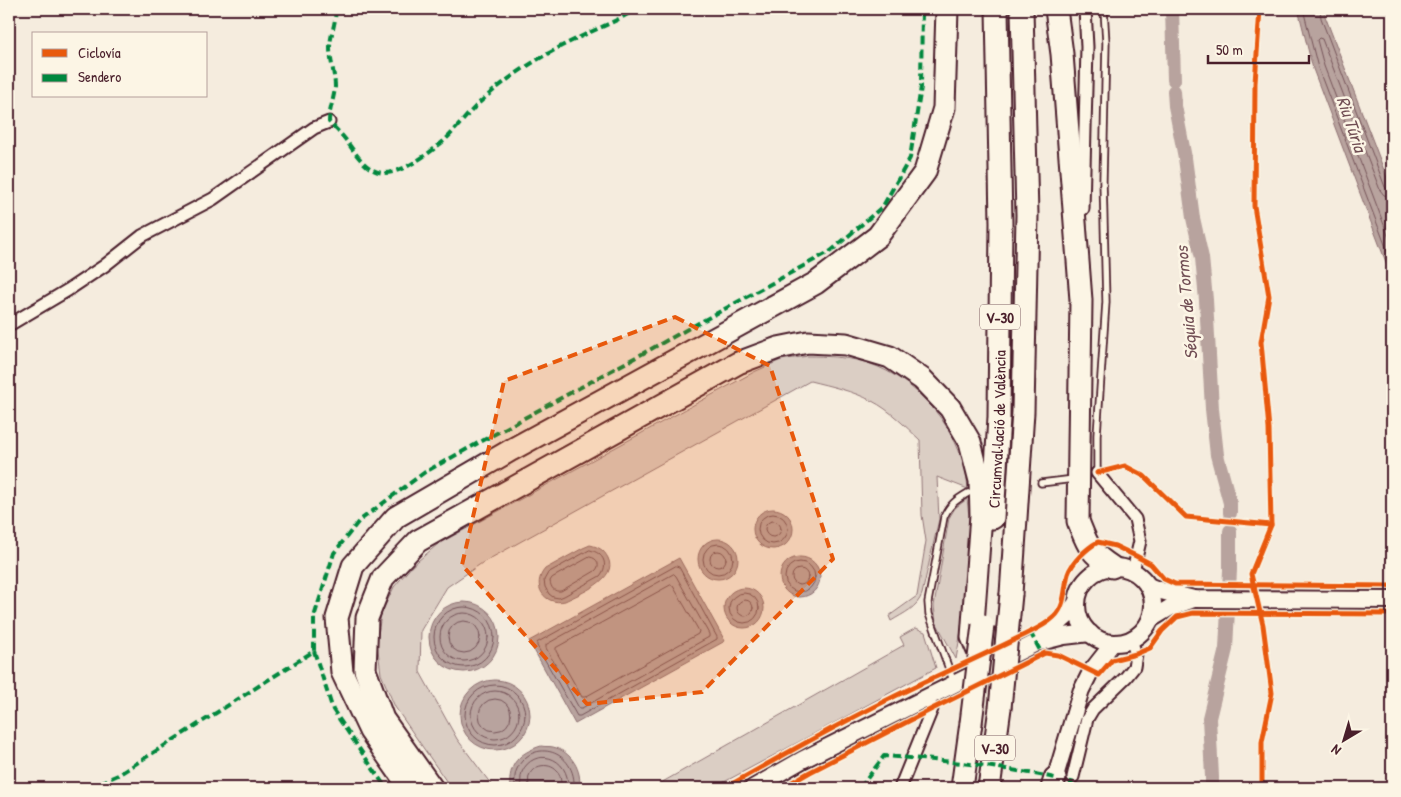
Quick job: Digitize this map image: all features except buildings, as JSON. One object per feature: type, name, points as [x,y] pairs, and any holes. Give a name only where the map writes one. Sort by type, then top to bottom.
[{"type":"highway","points":[[410,788],[370,731],[342,672],[337,618],[353,566],[396,517],[511,450],[816,283],[878,236],[925,172],[944,108],[947,9]]},
{"type":"highway","name":"Circumval·lació de València","points":[[962,788],[979,654],[978,624],[986,604],[994,515],[999,417],[1001,223],[997,9]]},
{"type":"highway","name":"Circumval·lació de València","points":[[990,788],[1000,708],[1018,513],[1024,393],[1026,215],[1022,9]]},
{"type":"highway","points":[[1056,9],[1062,54],[1081,300],[1088,476],[1078,521],[1089,547],[1098,557],[1123,569]]},
{"type":"highway","points":[[432,788],[383,719],[365,670],[366,618],[384,578],[418,541],[738,363],[778,348],[808,342],[846,344],[890,358],[922,379],[950,408],[970,442],[980,481],[978,624]]},
{"type":"main road","points":[[1102,569],[1123,569],[1142,578],[1148,586],[1153,602],[1151,619],[1146,628],[1131,640],[1113,643],[1100,640],[1082,624],[1078,614],[1077,602],[1079,591],[1092,574],[1102,569]]},
{"type":"main road","points":[[1148,586],[1194,599],[1392,600]]},
{"type":"main road","points":[[1151,619],[1171,607],[1194,599]]},
{"type":"main road","points":[[1036,643],[1067,616],[1077,602]]},
{"type":"main road","points":[[752,788],[802,760],[1036,643],[1064,636],[1090,633]]},
{"type":"street","points":[[1081,300],[1087,47],[1084,9]]},
{"type":"street","points":[[9,325],[104,266],[142,236],[213,199],[314,128],[329,122]]},
{"type":"street","points":[[1088,476],[1135,519],[1140,540],[1123,569]]},
{"type":"street","points":[[1060,781],[1087,718],[1099,702],[1134,667],[1136,654],[1131,640]]},
{"type":"street","points":[[1060,781],[1081,691],[1091,671],[1113,643]]},
{"type":"street","points":[[900,788],[932,709],[928,696]]},
{"type":"lane","points":[[1041,484],[1088,476],[1097,434],[1106,302],[1103,181],[1106,42],[1104,9]]},
{"type":"lane","points":[[954,683],[928,614],[928,602],[944,517],[948,507],[955,500],[968,493]]},
{"type":"highlighted area","points":[[675,317],[770,366],[833,559],[702,692],[587,704],[462,565],[504,381]]},
{"type":"shaded area","points":[[808,356],[861,361],[894,375],[909,385],[936,411],[955,442],[964,466],[968,489],[937,477],[939,519],[922,594],[917,603],[910,610],[891,621],[889,616],[917,596],[926,541],[922,515],[920,440],[891,414],[865,397],[810,381],[482,563],[447,587],[421,630],[420,672],[457,739],[494,788],[451,788],[395,707],[381,674],[377,642],[381,614],[394,587],[412,566],[438,544],[754,372],[781,360]]},
{"type":"shaded area","points":[[967,499],[970,525],[962,625],[956,659],[936,622],[934,606],[949,518],[955,508]]},
{"type":"shaded area","points":[[916,628],[925,632],[936,668],[713,788],[652,788],[904,645],[900,637]]},
{"type":"water","name":"Riu Túria","points":[[1298,9],[1325,9],[1325,16],[1392,191],[1392,278],[1313,69]]},
{"type":"water","points":[[773,509],[787,515],[793,529],[787,543],[773,549],[759,543],[753,529],[759,515]]},
{"type":"water","points":[[718,539],[732,545],[738,559],[732,573],[718,579],[704,573],[698,559],[704,545]]},
{"type":"water","points":[[590,545],[601,549],[608,558],[610,566],[608,573],[603,579],[588,590],[565,601],[558,602],[546,597],[542,593],[539,581],[545,569]]},
{"type":"water","points":[[800,557],[814,563],[820,577],[814,591],[800,597],[786,591],[780,577],[786,563]]},
{"type":"water","points":[[679,558],[725,641],[575,724],[529,641]]},
{"type":"water","points":[[744,588],[758,594],[764,608],[758,622],[744,628],[730,622],[724,608],[730,594]]},
{"type":"water","points":[[464,602],[477,605],[489,612],[496,624],[499,637],[496,650],[489,662],[477,669],[464,672],[451,669],[439,662],[432,650],[429,637],[432,624],[439,612],[451,605]]},
{"type":"water","points":[[495,680],[508,683],[520,690],[527,702],[530,715],[527,728],[520,740],[508,747],[495,750],[482,747],[470,740],[463,728],[460,715],[463,702],[470,690],[482,683]]},
{"type":"water","points":[[541,746],[559,749],[570,757],[579,775],[579,788],[510,788],[511,772],[516,761],[527,752]]},
{"type":"waterway","name":"Séquia de Tormos","points":[[1172,9],[1174,80]]},
{"type":"waterway","name":"Séquia de Tormos","points":[[1174,91],[1193,218],[1202,258],[1217,455],[1230,503],[1230,513]]},
{"type":"waterway","name":"Séquia de Tormos","points":[[1212,788],[1209,718],[1226,649],[1230,531]]},
{"type":"marked path","points":[[335,9],[330,48],[335,87],[329,122],[366,165],[383,173],[408,166],[433,150],[446,139],[477,105],[525,67],[636,9]]},
{"type":"marked path","points":[[89,788],[118,775],[314,651],[314,617],[334,553],[359,521],[425,472],[831,251],[883,206],[910,158],[921,87],[922,9]]},
{"type":"marked path","points":[[1030,632],[1042,654]]},
{"type":"marked path","points":[[314,651],[333,710],[386,788]]},
{"type":"marked path","points":[[860,788],[884,756],[969,764],[1055,778]]},
{"type":"marked path","points":[[1070,788],[1073,777]]},
{"type":"cycle path","points":[[1260,9],[1255,83],[1254,206],[1269,296],[1261,342],[1269,429],[1271,525],[1251,574],[1263,625],[1272,693],[1262,742],[1262,788]]},
{"type":"cycle path","points":[[1097,473],[1125,466],[1144,476],[1186,517],[1271,525]]},
{"type":"cycle path","points":[[725,788],[853,717],[1037,629],[1058,613],[1064,597],[1068,574],[1073,565],[1089,548],[1098,542],[1115,546],[1151,564],[1164,579],[1175,584],[1392,586]]},
{"type":"cycle path","points":[[782,788],[932,709],[1045,653],[1058,655],[1099,675],[1112,660],[1136,654],[1150,648],[1162,631],[1177,617],[1193,613],[1392,614]]}]
